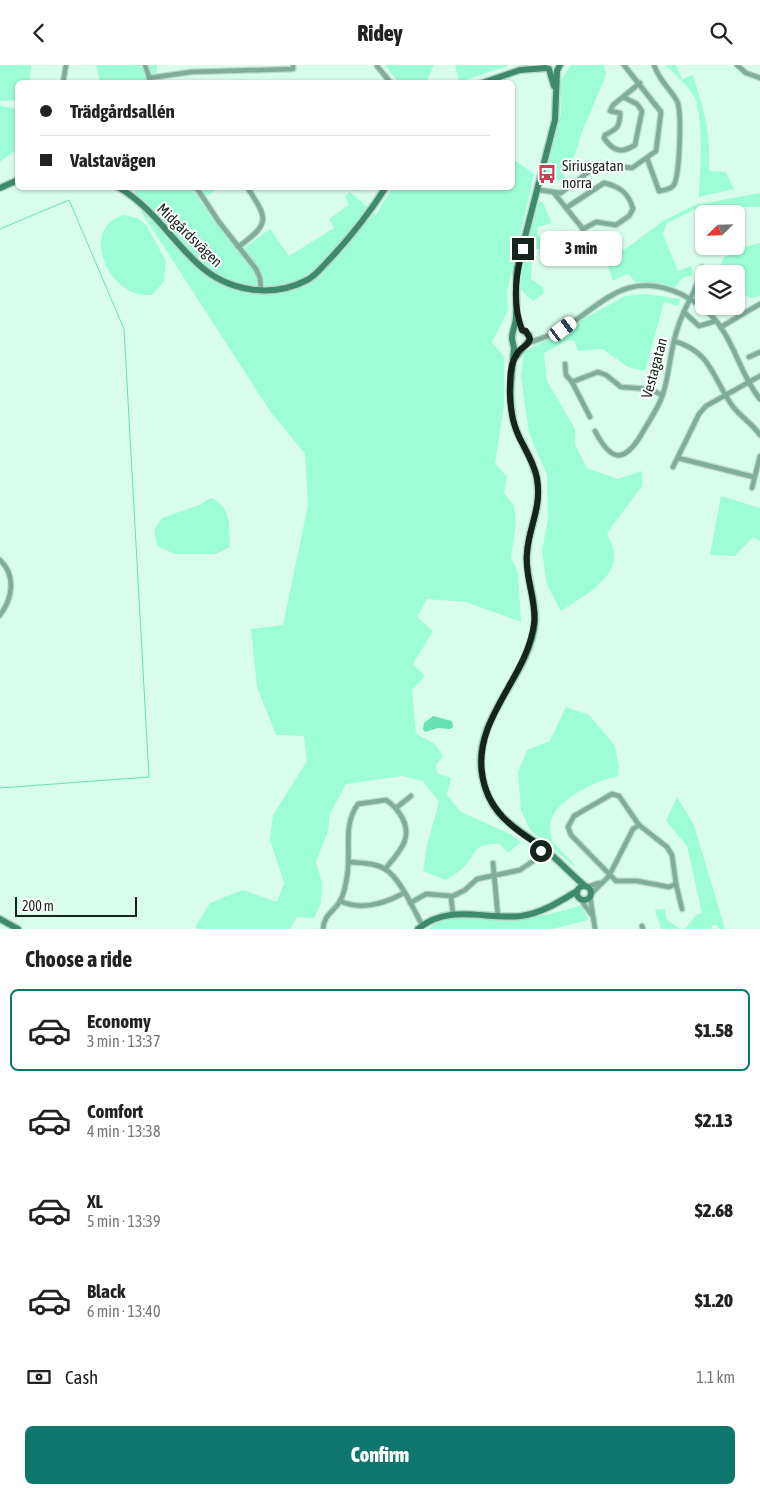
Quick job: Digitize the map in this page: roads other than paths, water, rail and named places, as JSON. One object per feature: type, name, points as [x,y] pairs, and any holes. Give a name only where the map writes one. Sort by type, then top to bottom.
[{"type":"street","points":[[64,80],[66,65]]},
{"type":"street","points":[[145,65],[150,80],[167,74],[293,69],[293,65]]},
{"type":"street","points":[[491,80],[531,65]]},
{"type":"street","points":[[538,190],[554,193],[566,190],[599,164],[632,168],[647,159],[658,148],[661,112],[624,65]]},
{"type":"street","points":[[647,159],[658,191],[673,187],[678,173],[680,123],[678,103],[659,79],[654,65]]},
{"type":"street","points":[[737,65],[746,73],[760,78]]},
{"type":"street","points":[[377,66],[389,80]]},
{"type":"street","points":[[520,70],[559,66],[555,120],[517,268],[515,291],[517,315],[522,330],[529,335],[546,336]]},
{"type":"street","points":[[546,67],[556,90]]},
{"type":"street","points":[[622,97],[637,104],[642,111],[635,145],[628,150],[619,151],[611,148],[604,138],[605,135],[617,129],[620,124],[620,113],[610,111],[612,105],[622,97],[640,83]]},
{"type":"street","points":[[0,188],[15,181]]},
{"type":"street","points":[[554,193],[582,229],[596,222],[616,225],[629,216],[633,209],[632,202],[617,185],[604,183],[566,208]]},
{"type":"street","name":"Midgårdsvägen","points":[[122,190],[142,205],[210,274],[237,287],[261,290],[280,289],[309,279],[365,219],[384,190]]},
{"type":"street","points":[[198,190],[238,247],[256,269],[260,278],[261,290]]},
{"type":"street","points":[[238,247],[250,239],[263,218],[262,209],[249,190]]},
{"type":"street","points":[[512,364],[522,348],[529,343],[563,329],[609,297],[631,287],[647,284],[666,287],[690,298],[716,321],[760,399]]},
{"type":"street","name":"Vestagatan","points":[[595,431],[602,445],[610,452],[618,455],[628,454],[635,446],[652,419],[662,395],[674,341],[695,288]]},
{"type":"street","points":[[721,327],[760,304]]},
{"type":"street","points":[[684,312],[699,326],[716,321]]},
{"type":"street","points":[[517,315],[512,341],[514,345],[510,387],[514,421],[537,479],[537,516],[527,553],[535,604],[534,621],[529,646],[523,660],[487,729],[481,759],[484,782],[497,810],[515,830],[544,848],[586,887],[590,895],[595,929]]},
{"type":"street","points":[[514,332],[522,330]]},
{"type":"street","points":[[529,335],[529,343]]},
{"type":"street","points":[[674,341],[694,349],[706,359],[738,413],[760,435]]},
{"type":"street","points":[[514,345],[522,348]]},
{"type":"street","points":[[749,357],[760,352]]},
{"type":"street","points":[[565,364],[566,375],[572,382],[590,417]]},
{"type":"street","points":[[572,382],[598,372],[606,375],[621,387],[649,389],[662,395]]},
{"type":"street","points":[[673,467],[699,415],[706,406],[760,376]]},
{"type":"street","points":[[752,488],[760,456]]},
{"type":"street","points":[[678,458],[754,477]]},
{"type":"street","points":[[0,560],[8,567],[11,588],[10,598],[0,615]]},
{"type":"street","points":[[676,884],[669,887],[637,881],[623,883],[609,876],[571,835],[568,827],[570,821],[574,816],[612,794],[619,796],[639,825],[667,847],[672,855],[682,909]]},
{"type":"street","points":[[396,807],[411,796]]},
{"type":"street","points":[[322,929],[328,913],[340,901],[350,862],[348,828],[351,814],[358,804],[386,801],[396,807],[408,829],[406,838],[385,869]]},
{"type":"street","points":[[350,862],[368,863],[385,869],[404,893],[420,927],[453,914],[468,913],[498,917],[523,915],[554,905],[580,899],[586,900],[602,881],[609,876],[633,829],[639,825]]},
{"type":"street","points":[[410,903],[426,894],[452,896],[465,890],[478,879],[520,870],[533,861],[544,848]]},
{"type":"street","points":[[493,863],[498,917]]},
{"type":"street","points":[[566,869],[580,899],[594,920]]},
{"type":"street","points":[[554,905],[577,890],[602,881]]},
{"type":"street","points":[[340,901],[362,907],[378,905],[404,893]]},
{"type":"street","points":[[452,896],[453,914]]},
{"type":"street","points":[[0,919],[18,929]]},
{"type":"waterway","points":[[0,229],[69,200],[124,329],[149,777],[0,788]]},
{"type":"place","name":"Siriusgatan norra","points":[[547,174]]}]
